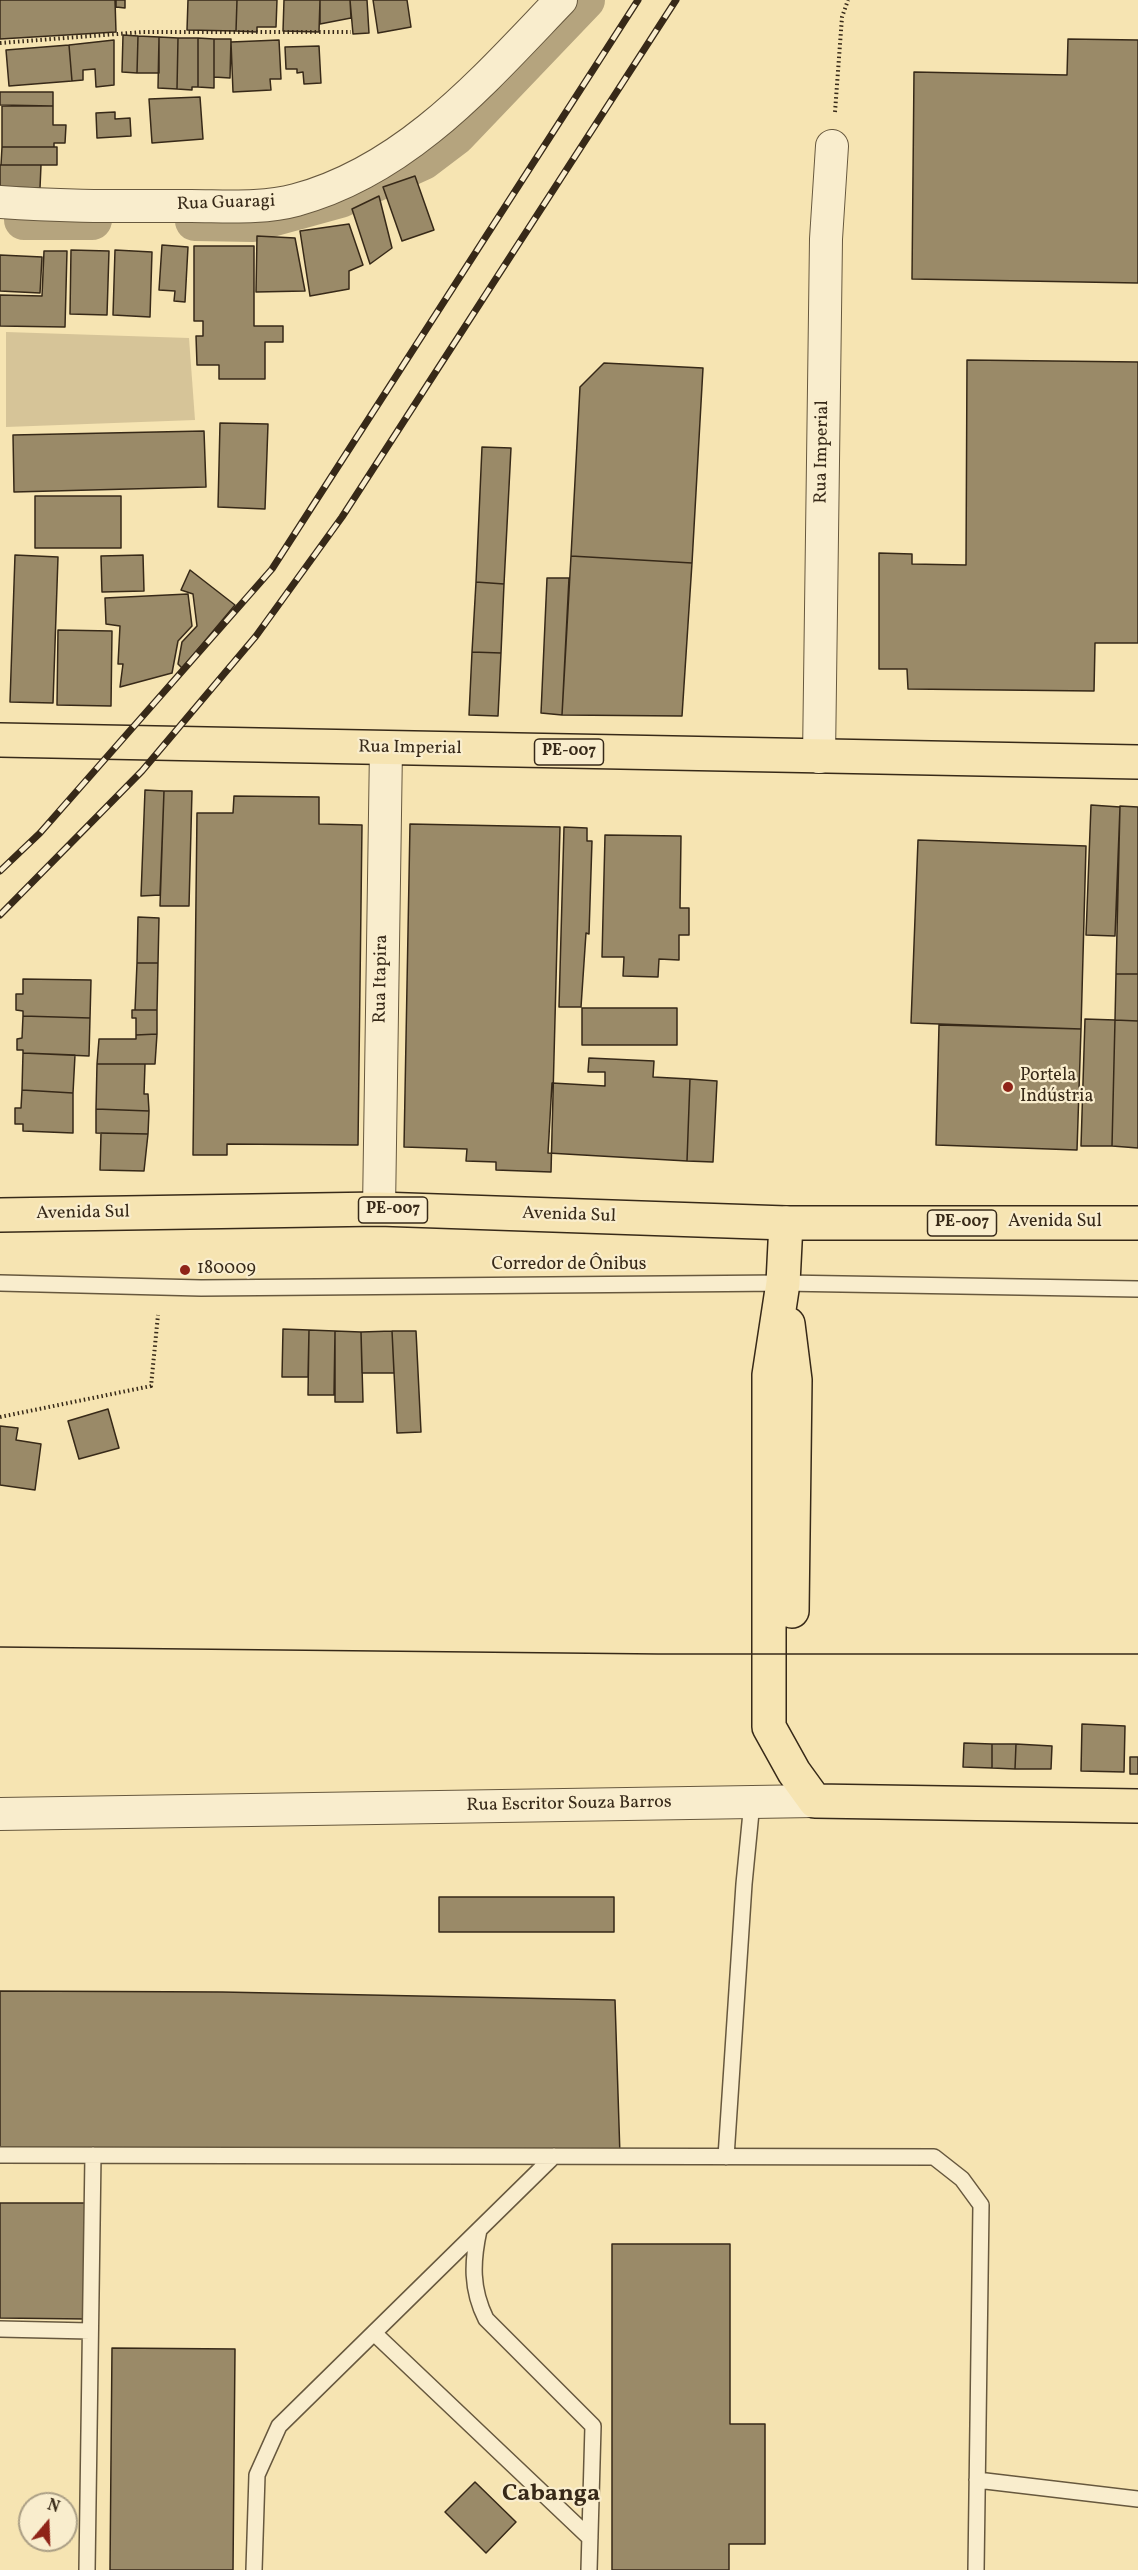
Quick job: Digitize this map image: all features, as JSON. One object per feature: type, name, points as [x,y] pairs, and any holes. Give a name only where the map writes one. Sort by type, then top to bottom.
[{"type":"main road","name":"Rua Imperial","points":[[0,740],[1138,762]]},
{"type":"main road","name":"Avenida Sul","points":[[0,1215],[379,1209],[786,1223],[1138,1223]]},
{"type":"main road","points":[[786,1223],[783,1283],[795,1380],[791,1711],[794,1772],[815,1801]]},
{"type":"main road","name":"Rua Escritor Souza Barros","points":[[815,1801],[1138,1806]]},
{"type":"street","name":"Rua Guaragi","points":[[0,202],[57,207],[248,206],[294,201],[345,182],[406,147],[467,98],[561,0]]},
{"type":"street","name":"Rua Imperial","points":[[819,757],[826,239],[832,146]]},
{"type":"street","name":"Rua Itapira","points":[[379,1209],[386,748]]},
{"type":"street","name":"Rua Escritor Souza Barros","points":[[0,1814],[815,1801]]},
{"type":"lane","name":"Corredor de Ônibus","points":[[0,1283],[158,1287],[783,1283],[1138,1289]]},
{"type":"lane","points":[[726,2157],[744,1884],[752,1802]]},
{"type":"lane","points":[[0,2155],[934,2157],[962,2180],[981,2205],[976,2570]]},
{"type":"lane","points":[[87,2570],[93,2156]]},
{"type":"lane","points":[[254,2570],[256,2475],[279,2426],[554,2156]]},
{"type":"lane","points":[[479,2230],[473,2257],[474,2279],[477,2300],[486,2319],[593,2426],[589,2570]]},
{"type":"lane","points":[[0,2329],[90,2331]]},
{"type":"lane","points":[[374,2333],[590,2538]]},
{"type":"lane","points":[[977,2480],[1138,2499]]},
{"type":"path","points":[[832,146],[842,17],[848,0]]},
{"type":"path","points":[[0,43],[143,32],[351,32]]},
{"type":"path","points":[[0,1417],[152,1386],[158,1322],[158,1287]]},
{"type":"shaded area","points":[[6,332],[189,338],[195,420],[6,427]]},
{"type":"building","points":[[0,0],[115,0],[116,32],[0,39]]},
{"type":"building","points":[[116,0],[125,0],[125,8],[116,7]]},
{"type":"building","points":[[188,0],[237,0],[236,31],[187,30]]},
{"type":"building","points":[[237,0],[277,0],[276,27],[257,27],[257,32],[236,31]]},
{"type":"building","points":[[284,0],[320,0],[319,32],[283,31]]},
{"type":"building","points":[[320,0],[350,0],[351,18],[320,24]]},
{"type":"building","points":[[350,0],[367,0],[369,33],[353,34]]},
{"type":"building","points":[[373,0],[407,0],[411,27],[378,33]]},
{"type":"building","points":[[123,35],[138,36],[137,73],[122,72]]},
{"type":"building","points":[[138,36],[159,37],[159,73],[137,73]]},
{"type":"building","points":[[159,37],[178,38],[177,89],[158,88]]},
{"type":"building","points":[[178,38],[198,38],[198,87],[192,87],[192,90],[177,89]]},
{"type":"building","points":[[198,38],[214,39],[214,88],[198,87]]},
{"type":"building","points":[[214,39],[231,39],[230,78],[214,77]]},
{"type":"building","points":[[1068,39],[1138,40],[1138,283],[912,279],[914,72],[1067,75]]},
{"type":"building","points":[[114,40],[114,85],[96,87],[95,69],[83,70],[83,80],[72,81],[69,45]]},
{"type":"building","points":[[279,40],[281,79],[270,79],[271,90],[233,92],[231,42]]},
{"type":"building","points":[[69,45],[72,81],[9,86],[6,50]]},
{"type":"building","points":[[319,46],[321,83],[304,84],[303,72],[297,73],[297,69],[286,69],[285,47]]},
{"type":"building","points":[[0,92],[53,92],[53,106],[0,105]]},
{"type":"building","points":[[200,97],[203,139],[152,143],[149,99]]},
{"type":"building","points":[[2,106],[53,106],[53,125],[66,125],[65,143],[54,143],[54,147],[2,147]]},
{"type":"building","points":[[115,112],[115,119],[130,118],[131,136],[97,138],[96,113]]},
{"type":"building","points":[[2,147],[57,147],[57,165],[1,165]]},
{"type":"building","points":[[0,165],[41,165],[40,188],[0,187]]},
{"type":"building","points":[[415,176],[434,230],[402,241],[383,187]]},
{"type":"building","points":[[379,196],[392,248],[370,264],[352,209]]},
{"type":"building","points":[[349,224],[363,265],[349,271],[349,289],[310,296],[300,231]]},
{"type":"building","points":[[257,236],[295,238],[305,291],[256,292]]},
{"type":"building","points":[[162,245],[188,247],[185,302],[174,301],[175,291],[159,290]]},
{"type":"building","points":[[194,246],[254,246],[254,326],[283,326],[283,342],[265,342],[265,379],[219,379],[219,365],[197,365],[196,336],[203,336],[203,321],[194,321]]},
{"type":"building","points":[[71,250],[109,251],[107,315],[70,314]]},
{"type":"building","points":[[115,250],[152,252],[150,317],[113,315]]},
{"type":"building","points":[[44,251],[67,251],[65,327],[0,326],[0,295],[42,296]]},
{"type":"building","points":[[0,255],[42,257],[40,293],[0,291]]},
{"type":"building","points":[[967,360],[1138,362],[1138,643],[1095,643],[1094,691],[908,689],[907,669],[879,669],[879,553],[912,554],[912,564],[966,565]]},
{"type":"building","points":[[604,363],[703,368],[692,563],[571,556],[580,387]]},
{"type":"building","points":[[220,423],[268,424],[265,509],[218,507]]},
{"type":"building","points":[[204,431],[206,487],[14,492],[13,435]]},
{"type":"building","points":[[482,447],[511,448],[504,584],[476,582]]},
{"type":"building","points":[[35,496],[121,496],[121,548],[35,548]]},
{"type":"building","points":[[15,555],[58,557],[53,703],[10,702]]},
{"type":"building","points":[[143,555],[144,591],[102,592],[101,556]]},
{"type":"building","points":[[571,556],[692,563],[682,716],[562,715]]},
{"type":"building","points":[[190,570],[235,605],[182,668],[178,664],[182,642],[197,626],[193,594],[181,590]]},
{"type":"building","points":[[547,578],[569,578],[562,715],[541,713]]},
{"type":"building","points":[[476,582],[504,584],[501,653],[472,652]]},
{"type":"building","points":[[188,594],[192,626],[178,641],[172,673],[120,687],[123,664],[118,664],[120,626],[106,624],[105,598]]},
{"type":"building","points":[[58,630],[112,631],[111,706],[57,705]]},
{"type":"building","points":[[472,652],[501,653],[498,716],[469,715]]},
{"type":"building","points":[[145,790],[164,791],[160,895],[141,896]]},
{"type":"building","points":[[164,791],[192,791],[189,906],[160,906]]},
{"type":"building","points":[[234,796],[319,797],[319,824],[362,825],[358,1145],[227,1144],[227,1155],[193,1155],[197,813],[233,813]]},
{"type":"building","points":[[1091,805],[1120,807],[1115,936],[1086,935]]},
{"type":"building","points":[[1120,806],[1138,807],[1138,974],[1116,974]]},
{"type":"building","points":[[410,824],[560,827],[551,1172],[496,1170],[496,1162],[466,1161],[467,1149],[404,1147]]},
{"type":"building","points":[[564,827],[587,828],[587,841],[592,841],[589,934],[586,933],[581,1007],[559,1007]]},
{"type":"building","points":[[605,835],[681,836],[680,908],[689,908],[689,935],[679,935],[679,960],[659,959],[658,977],[623,976],[624,957],[602,957]]},
{"type":"building","points":[[918,840],[1086,846],[1081,1029],[911,1023]]},
{"type":"building","points":[[138,917],[159,918],[158,963],[137,963]]},
{"type":"building","points":[[137,963],[158,963],[157,1010],[135,1010]]},
{"type":"building","points":[[1116,974],[1138,974],[1138,1021],[1115,1020]]},
{"type":"building","points":[[23,979],[91,980],[90,1018],[23,1016],[23,1011],[16,1010],[16,994],[23,994]]},
{"type":"building","points":[[582,1008],[677,1008],[677,1045],[582,1045]]},
{"type":"building","points":[[132,1010],[157,1010],[157,1034],[136,1035],[136,1018],[132,1018]]},
{"type":"building","points":[[23,1016],[90,1018],[89,1056],[23,1053],[23,1050],[17,1050],[17,1039],[22,1038]]},
{"type":"building","points":[[1085,1019],[1115,1020],[1112,1146],[1081,1146]]},
{"type":"building","points":[[1115,1020],[1138,1021],[1138,1148],[1112,1146]]},
{"type":"building","name":"Portela Indústria","points":[[939,1025],[1081,1029],[1077,1150],[936,1145]]},
{"type":"building","points":[[157,1034],[155,1064],[97,1064],[99,1039],[136,1039],[136,1035]]},
{"type":"building","points":[[23,1053],[75,1055],[73,1093],[22,1090]]},
{"type":"building","points":[[589,1058],[654,1061],[653,1077],[690,1079],[687,1161],[548,1153],[552,1083],[605,1086],[605,1072],[588,1072]]},
{"type":"building","points":[[97,1064],[145,1064],[144,1094],[148,1094],[149,1111],[96,1109]]},
{"type":"building","points":[[690,1079],[717,1081],[713,1162],[687,1161]]},
{"type":"building","points":[[22,1090],[73,1093],[73,1133],[23,1131],[23,1124],[15,1124],[15,1108],[21,1108]]},
{"type":"building","points":[[96,1109],[149,1111],[148,1134],[96,1133]]},
{"type":"building","points":[[101,1133],[148,1134],[144,1171],[100,1170]]},
{"type":"building","points":[[283,1329],[309,1330],[308,1377],[282,1377]]},
{"type":"building","points":[[309,1330],[335,1331],[334,1395],[308,1395]]},
{"type":"building","points":[[335,1331],[361,1332],[363,1402],[335,1402]]},
{"type":"building","points":[[392,1331],[416,1331],[421,1432],[397,1433]]},
{"type":"building","points":[[392,1331],[394,1373],[362,1373],[361,1332]]},
{"type":"building","points":[[108,1409],[119,1448],[79,1459],[68,1421]]},
{"type":"building","points":[[0,1426],[18,1428],[16,1440],[41,1444],[35,1490],[0,1485]]},
{"type":"building","points":[[1082,1724],[1125,1726],[1124,1772],[1081,1771]]},
{"type":"building","points":[[964,1743],[992,1744],[992,1768],[963,1767]]},
{"type":"building","points":[[992,1744],[1016,1744],[1015,1769],[992,1768]]},
{"type":"building","points":[[1016,1744],[1052,1746],[1051,1769],[1015,1769]]},
{"type":"building","points":[[1130,1757],[1138,1757],[1138,1774],[1130,1774]]},
{"type":"building","points":[[439,1897],[614,1897],[614,1932],[439,1932]]},
{"type":"building","points":[[0,1991],[222,1992],[615,2000],[620,2156],[0,2153]]},
{"type":"building","points":[[0,2203],[87,2203],[86,2319],[0,2318]]},
{"type":"building","points":[[612,2244],[730,2244],[730,2424],[765,2424],[765,2544],[729,2544],[729,2570],[612,2570]]},
{"type":"building","points":[[112,2348],[235,2349],[233,2570],[110,2570]]},
{"type":"building","points":[[475,2482],[516,2522],[486,2553],[445,2512]]},
{"type":"waterway","points":[[195,221],[253,222],[340,198],[423,160],[456,135],[585,0]]},
{"type":"waterway","points":[[24,220],[92,220]]},
{"type":"tram line","points":[[0,1647],[658,1654],[1138,1654]]},
{"type":"railway","points":[[0,871],[40,833],[272,569],[638,0]]},
{"type":"railway","points":[[0,915],[142,771],[256,636],[342,517],[676,0]]},
{"type":"place","name":"Portela Indústria","points":[[1008,1087]]},
{"type":"place","name":"180009","points":[[185,1270]]},
{"type":"district","name":"Cabanga","points":[[551,2496]]}]
